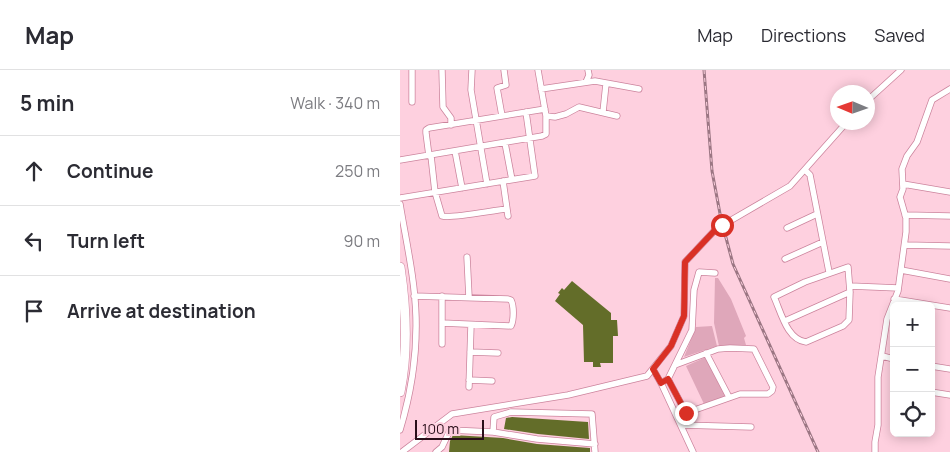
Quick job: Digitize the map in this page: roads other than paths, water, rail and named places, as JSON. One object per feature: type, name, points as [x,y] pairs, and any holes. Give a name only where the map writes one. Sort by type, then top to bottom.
[{"type":"highway","points":[[400,267],[403,286],[405,333],[400,392]]},
{"type":"highway","points":[[400,305],[400,353]]},
{"type":"street","points":[[412,70],[412,102]]},
{"type":"street","points":[[442,70],[443,107],[451,118],[451,125]]},
{"type":"street","points":[[472,70],[471,90],[487,184]]},
{"type":"street","points":[[502,116],[497,88],[506,85],[504,70]]},
{"type":"street","points":[[400,160],[505,143],[546,134],[546,116],[538,70]]},
{"type":"street","points":[[586,82],[589,76],[588,70]]},
{"type":"street","points":[[875,94],[901,70]]},
{"type":"street","points":[[541,89],[595,81],[639,89]]},
{"type":"street","points":[[603,112],[606,84]]},
{"type":"street","points":[[875,452],[878,425],[878,377],[887,319],[898,288],[905,246],[905,215],[900,197],[903,184],[902,169],[907,156],[917,142],[932,100],[950,89]]},
{"type":"street","points":[[546,116],[555,117],[579,108],[617,116]]},
{"type":"street","points":[[507,209],[444,218],[440,213],[435,192],[426,130],[545,109]]},
{"type":"street","points":[[400,198],[535,176],[526,112]]},
{"type":"street","points":[[402,452],[452,414],[568,395],[647,376],[671,346],[684,316],[685,262],[716,229],[790,186],[840,130]]},
{"type":"street","points":[[505,143],[512,180]]},
{"type":"street","points":[[455,151],[462,188]]},
{"type":"street","points":[[805,170],[810,175],[829,272]]},
{"type":"street","points":[[503,181],[508,216]]},
{"type":"street","points":[[903,184],[950,192]]},
{"type":"street","points":[[400,204],[416,318],[414,360],[406,412],[400,430]]},
{"type":"street","points":[[787,228],[817,214]]},
{"type":"street","points":[[905,215],[950,216]]},
{"type":"street","points":[[785,259],[823,242]]},
{"type":"street","points":[[905,246],[950,246]]},
{"type":"street","points":[[467,257],[468,298]]},
{"type":"street","points":[[848,266],[850,320],[843,326],[806,342],[800,341],[789,331],[774,297],[829,272],[848,266]]},
{"type":"street","points":[[901,270],[950,279]]},
{"type":"street","points":[[661,383],[668,379],[692,330],[694,290],[699,272],[715,273]]},
{"type":"street","points":[[785,321],[850,289],[898,288]]},
{"type":"street","points":[[414,296],[508,299],[513,304],[513,322],[510,326],[442,323]]},
{"type":"street","points":[[442,296],[442,344]]},
{"type":"street","points":[[894,299],[950,308]]},
{"type":"street","points":[[468,387],[472,325]]},
{"type":"street","points":[[668,379],[686,413],[740,394],[768,394],[772,391],[773,387],[754,349],[730,348],[706,353],[675,365]]},
{"type":"street","points":[[470,352],[498,353]]},
{"type":"street","points":[[706,353],[729,397]]},
{"type":"street","points":[[882,356],[890,358]]},
{"type":"street","points":[[935,367],[950,370]]},
{"type":"street","points":[[653,369],[681,425],[692,452]]},
{"type":"street","points":[[469,380],[492,381]]},
{"type":"street","points":[[935,393],[950,395]]},
{"type":"street","points":[[493,432],[494,416],[511,412],[592,414],[595,452]]},
{"type":"street","points":[[681,425],[751,427]]},
{"type":"street","points":[[436,452],[442,447],[450,430],[493,432],[537,439],[595,444]]},
{"type":"railway","points":[[704,70],[712,171],[721,219],[733,264],[818,452]]}]
